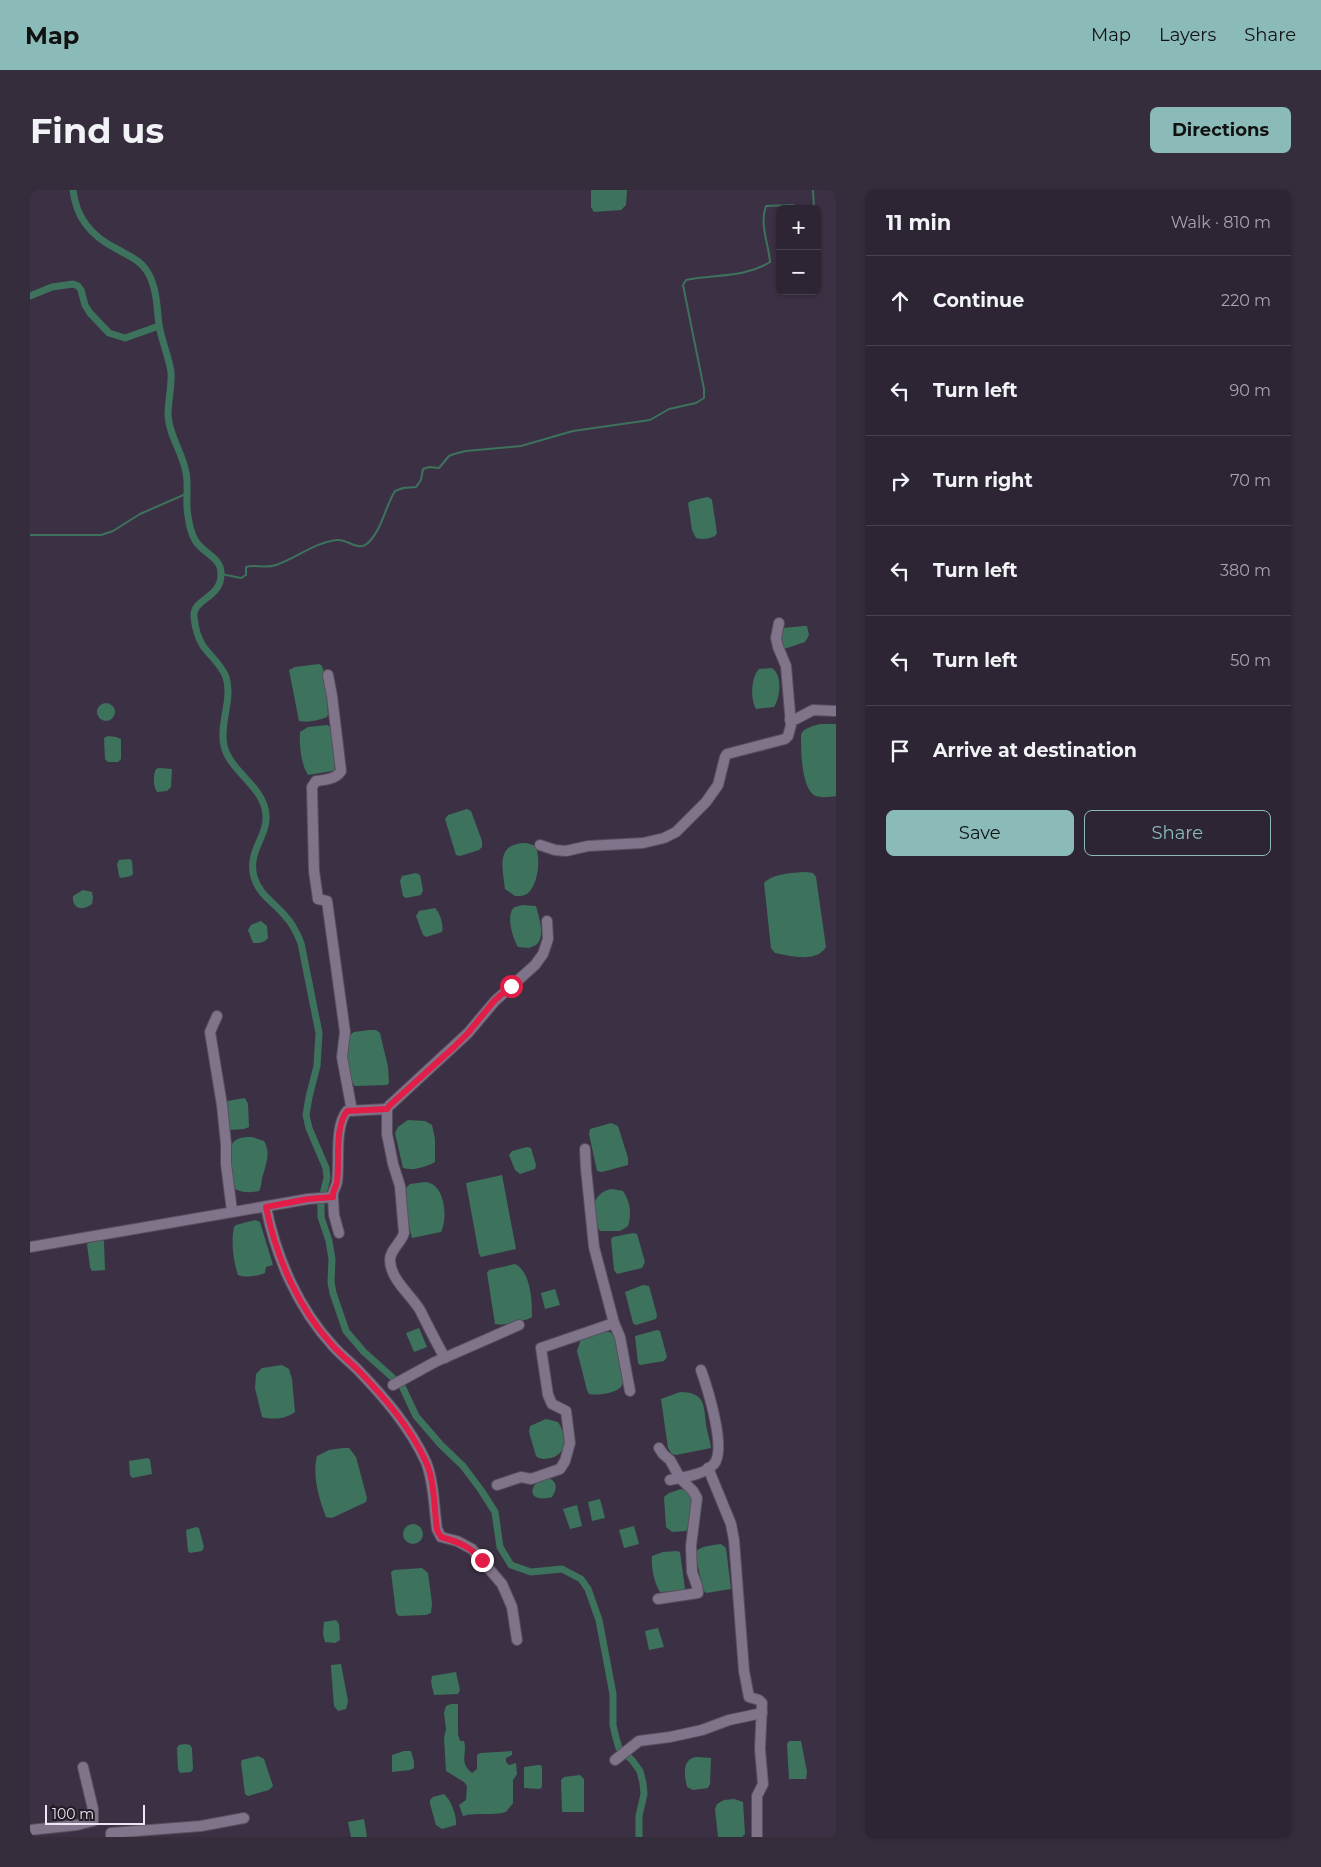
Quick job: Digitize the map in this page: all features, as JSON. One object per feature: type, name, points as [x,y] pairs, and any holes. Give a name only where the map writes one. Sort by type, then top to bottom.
[{"type":"street","points":[[540,845],[566,851],[588,846],[643,843],[664,838],[676,832],[706,802],[718,785],[727,754],[785,739],[791,731],[786,666],[776,643],[779,623]]},
{"type":"street","points":[[328,676],[341,771],[338,775],[316,781],[312,787],[314,871],[318,899],[327,901],[345,1032],[342,1057],[352,1111]]},
{"type":"street","points":[[790,720],[814,710],[836,711]]},
{"type":"street","points":[[445,1358],[419,1309],[398,1280],[390,1262],[391,1253],[402,1241],[404,1234],[400,1186],[387,1134],[387,1109],[468,1033],[494,1001],[536,966],[543,954],[548,939],[547,921]]},
{"type":"street","points":[[217,1016],[210,1032],[222,1105],[226,1164],[232,1211]]},
{"type":"street","points":[[30,1247],[232,1211],[329,1197],[336,1185],[339,1161],[339,1133],[342,1117],[347,1111],[387,1109]]},
{"type":"street","points":[[585,1149],[594,1247],[614,1323],[620,1337],[630,1391]]},
{"type":"street","points":[[329,1197],[339,1233]]},
{"type":"street","points":[[266,1207],[280,1256],[301,1302],[333,1346],[390,1405],[412,1436],[427,1464],[437,1530],[441,1537],[457,1541],[472,1549],[502,1584],[512,1607],[517,1640]]},
{"type":"street","points":[[497,1484],[521,1477],[531,1479],[560,1469],[565,1461],[570,1443],[566,1411],[552,1404],[548,1395],[541,1348],[614,1323]]},
{"type":"street","points":[[393,1385],[445,1358],[519,1325]]},
{"type":"street","points":[[675,1479],[695,1474],[714,1464],[718,1450],[713,1406],[701,1370]]},
{"type":"street","points":[[658,1599],[698,1593],[692,1572],[691,1546],[698,1498],[694,1491],[675,1479],[670,1460],[659,1448]]},
{"type":"street","points":[[708,1468],[731,1524],[734,1540],[744,1671],[748,1697],[759,1700],[762,1703],[760,1749],[762,1784],[756,1796],[757,1837]]},
{"type":"street","points":[[615,1760],[639,1741],[702,1730],[729,1720],[762,1713]]},
{"type":"street","points":[[30,1830],[77,1825],[93,1821],[93,1808],[83,1767]]},
{"type":"street","points":[[111,1837],[110,1833],[200,1826],[244,1818]]},
{"type":"street","points":[[200,1826],[202,1837]]},
{"type":"shaded area","points":[[591,190],[627,190],[626,205],[621,210],[594,212],[591,207]]},
{"type":"shaded area","points":[[707,497],[712,500],[717,533],[710,538],[698,539],[692,530],[688,503]]},
{"type":"shaded area","points":[[807,626],[809,635],[805,642],[784,649],[780,644],[783,628]]},
{"type":"shaded area","points":[[319,664],[322,666],[326,678],[328,714],[327,717],[302,722],[299,721],[289,670],[295,667]]},
{"type":"shaded area","points":[[772,668],[779,681],[779,693],[776,703],[774,707],[756,709],[752,694],[754,677],[759,669]]},
{"type":"shaded area","points":[[102,703],[110,703],[115,708],[113,719],[102,721],[97,716],[97,708]]},
{"type":"shaded area","points":[[820,724],[836,724],[836,796],[816,796],[807,786],[805,778],[801,735],[806,729]]},
{"type":"shaded area","points":[[327,725],[331,727],[335,769],[308,775],[301,754],[300,732],[308,727]]},
{"type":"shaded area","points":[[108,736],[121,739],[121,759],[118,762],[108,762],[105,759],[104,738]]},
{"type":"shaded area","points":[[156,769],[172,769],[171,787],[167,791],[157,792],[156,790],[154,774]]},
{"type":"shaded area","points":[[467,809],[471,811],[482,841],[482,847],[479,850],[460,856],[456,855],[445,819],[448,815]]},
{"type":"shaded area","points":[[527,843],[536,846],[538,857],[537,875],[528,893],[515,896],[505,889],[503,857],[510,847]]},
{"type":"shaded area","points":[[130,859],[132,861],[133,874],[121,878],[117,864],[119,860]]},
{"type":"shaded area","points":[[416,873],[420,875],[423,890],[421,895],[406,898],[403,896],[400,881],[402,876]]},
{"type":"shaded area","points":[[813,873],[816,877],[826,947],[822,952],[810,957],[796,957],[775,953],[771,948],[764,883],[778,875]]},
{"type":"shaded area","points":[[83,890],[92,892],[92,904],[85,908],[79,908],[74,904],[73,896]]},
{"type":"shaded area","points":[[523,905],[536,906],[541,927],[539,941],[536,945],[529,948],[518,947],[510,924],[513,909]]},
{"type":"shaded area","points":[[435,908],[441,919],[442,932],[426,937],[423,935],[416,916],[419,911]]},
{"type":"shaded area","points":[[261,921],[267,926],[268,938],[262,942],[253,943],[248,930],[251,925]]},
{"type":"shaded area","points":[[376,1030],[380,1033],[388,1067],[389,1083],[387,1085],[355,1086],[349,1070],[347,1037],[354,1032]]},
{"type":"shaded area","points":[[245,1098],[248,1104],[249,1127],[230,1130],[228,1126],[227,1101]]},
{"type":"shaded area","points":[[408,1120],[425,1121],[432,1125],[435,1139],[435,1162],[419,1168],[403,1168],[395,1133],[398,1127]]},
{"type":"shaded area","points":[[611,1123],[618,1126],[628,1158],[628,1165],[602,1172],[597,1171],[589,1134],[590,1129]]},
{"type":"shaded area","points":[[252,1137],[264,1141],[267,1149],[267,1158],[259,1191],[245,1192],[232,1187],[230,1154],[233,1143],[236,1140]]},
{"type":"shaded area","points":[[527,1147],[531,1148],[536,1165],[535,1169],[520,1174],[515,1170],[509,1155],[512,1151]]},
{"type":"shaded area","points":[[502,1175],[516,1249],[481,1257],[466,1183]]},
{"type":"shaded area","points":[[426,1182],[432,1184],[441,1195],[444,1211],[443,1226],[441,1232],[412,1238],[407,1218],[406,1188],[410,1184]]},
{"type":"shaded area","points":[[612,1189],[623,1191],[627,1199],[630,1208],[628,1226],[620,1231],[600,1231],[594,1219],[594,1206],[600,1195]]},
{"type":"shaded area","points":[[255,1220],[260,1222],[273,1265],[266,1267],[265,1273],[241,1276],[238,1275],[233,1251],[234,1227]]},
{"type":"shaded area","points":[[633,1233],[637,1234],[645,1262],[642,1268],[617,1274],[614,1270],[611,1239]]},
{"type":"shaded area","points":[[103,1240],[105,1270],[92,1271],[87,1245],[88,1243]]},
{"type":"shaded area","points":[[515,1264],[524,1273],[530,1288],[532,1317],[514,1323],[495,1324],[487,1273],[489,1270]]},
{"type":"shaded area","points":[[643,1285],[649,1286],[657,1315],[656,1319],[636,1325],[633,1323],[625,1292]]},
{"type":"shaded area","points":[[555,1289],[560,1305],[545,1309],[541,1293]]},
{"type":"shaded area","points":[[419,1328],[427,1347],[414,1352],[406,1333]]},
{"type":"shaded area","points":[[657,1330],[660,1331],[667,1357],[664,1361],[640,1365],[638,1363],[635,1336]]},
{"type":"shaded area","points":[[606,1331],[613,1335],[617,1342],[623,1369],[622,1385],[617,1390],[607,1393],[589,1394],[577,1351],[581,1339]]},
{"type":"shaded area","points":[[282,1365],[289,1369],[292,1379],[295,1412],[279,1418],[262,1417],[255,1388],[256,1374],[262,1368]]},
{"type":"shaded area","points":[[680,1392],[694,1394],[701,1400],[711,1448],[676,1455],[672,1454],[668,1448],[661,1399]]},
{"type":"shaded area","points":[[546,1419],[558,1422],[563,1432],[564,1443],[561,1452],[557,1456],[543,1459],[536,1456],[529,1432],[530,1426]]},
{"type":"shaded area","points":[[349,1448],[356,1457],[367,1498],[366,1502],[332,1518],[326,1517],[316,1479],[317,1456],[329,1450]]},
{"type":"shaded area","points":[[148,1458],[152,1474],[132,1478],[129,1461]]},
{"type":"shaded area","points":[[546,1477],[554,1482],[556,1488],[554,1494],[552,1497],[544,1498],[534,1496],[533,1488],[535,1484]]},
{"type":"shaded area","points":[[681,1489],[690,1496],[692,1501],[691,1521],[686,1531],[672,1532],[666,1527],[664,1497]]},
{"type":"shaded area","points":[[600,1499],[605,1518],[592,1521],[588,1502]]},
{"type":"shaded area","points":[[577,1505],[582,1526],[570,1529],[563,1509]]},
{"type":"shaded area","points":[[413,1524],[420,1527],[423,1534],[420,1541],[413,1544],[406,1541],[403,1534],[406,1527]]},
{"type":"shaded area","points":[[634,1526],[639,1544],[624,1548],[619,1530]]},
{"type":"shaded area","points":[[199,1528],[204,1547],[202,1551],[190,1553],[188,1551],[186,1530]]},
{"type":"shaded area","points":[[721,1544],[726,1548],[731,1589],[706,1593],[703,1590],[695,1552],[704,1547]]},
{"type":"shaded area","points":[[663,1552],[680,1552],[685,1589],[660,1592],[653,1575],[652,1556]]},
{"type":"shaded area","points":[[422,1568],[428,1573],[432,1603],[431,1613],[426,1615],[399,1616],[396,1613],[391,1572],[394,1570]]},
{"type":"shaded area","points":[[336,1620],[339,1624],[340,1640],[335,1643],[325,1642],[323,1634],[324,1622]]},
{"type":"shaded area","points":[[658,1628],[664,1647],[649,1650],[645,1631]]},
{"type":"shaded area","points":[[341,1664],[348,1701],[346,1709],[338,1711],[334,1706],[331,1665]]},
{"type":"shaded area","points":[[456,1672],[460,1690],[458,1694],[434,1695],[431,1682],[432,1676]]},
{"type":"shaded area","points":[[458,1704],[458,1734],[460,1741],[464,1741],[465,1765],[472,1773],[477,1769],[477,1755],[480,1753],[512,1751],[512,1755],[506,1758],[506,1762],[509,1765],[516,1763],[517,1774],[513,1780],[513,1803],[506,1812],[463,1816],[459,1805],[466,1800],[467,1786],[464,1782],[446,1771],[444,1713],[446,1706]]},
{"type":"shaded area","points":[[789,1741],[801,1741],[807,1772],[806,1779],[789,1779],[787,1744]]},
{"type":"shaded area","points":[[179,1745],[190,1745],[192,1748],[193,1769],[191,1772],[180,1773],[178,1769],[177,1748]]},
{"type":"shaded area","points":[[411,1751],[414,1768],[392,1772],[392,1755]]},
{"type":"shaded area","points":[[258,1756],[264,1759],[273,1786],[269,1790],[248,1796],[245,1794],[241,1763],[242,1760]]},
{"type":"shaded area","points":[[697,1757],[711,1758],[710,1784],[708,1788],[693,1790],[687,1787],[685,1768],[689,1760]]},
{"type":"shaded area","points":[[541,1765],[542,1787],[540,1789],[524,1788],[524,1767]]},
{"type":"shaded area","points":[[580,1775],[584,1779],[584,1812],[562,1812],[561,1780],[564,1777]]},
{"type":"shaded area","points":[[444,1794],[453,1808],[456,1825],[442,1829],[436,1825],[430,1800],[433,1797]]},
{"type":"shaded area","points":[[734,1799],[743,1802],[745,1834],[742,1837],[718,1837],[715,1809],[717,1804],[724,1800]]},
{"type":"shaded area","points":[[364,1819],[367,1837],[351,1837],[348,1822]]},
{"type":"waterway","points":[[73,190],[78,209],[87,226],[100,239],[140,263],[150,276],[155,293],[160,330],[171,372],[168,410],[169,423],[186,473],[187,511],[192,534],[198,544],[218,563],[221,573],[217,588],[195,611],[196,628],[203,646],[219,664],[226,677],[228,694],[223,729],[224,746],[233,764],[254,788],[264,805],[266,823],[253,859],[254,877],[263,894],[291,923],[301,943],[319,1033],[317,1066],[306,1115],[309,1128],[326,1168],[327,1178],[321,1202],[321,1217],[329,1241],[332,1259],[331,1282],[333,1293],[346,1331],[364,1352],[402,1386],[416,1416],[441,1445],[463,1466],[481,1490],[495,1512],[500,1547],[511,1565],[531,1572],[562,1569],[581,1579],[588,1589],[599,1620],[613,1694],[613,1725],[616,1738],[619,1748],[632,1760],[640,1771],[643,1783],[644,1794],[639,1816],[639,1837]]},
{"type":"waterway","points":[[813,190],[814,205]]},
{"type":"waterway","points":[[221,574],[241,578],[246,575],[246,567],[276,565],[329,541],[341,540],[357,546],[365,545],[377,531],[395,491],[416,487],[421,480],[423,469],[429,467],[439,468],[449,456],[454,454],[466,451],[521,446],[573,431],[650,420],[669,409],[696,403],[704,398],[704,389],[683,285],[686,280],[750,271],[770,262],[764,227],[764,213],[766,206],[776,206]]},
{"type":"waterway","points":[[30,296],[52,287],[73,284],[81,290],[85,305],[90,313],[109,333],[125,338],[159,326]]},
{"type":"waterway","points":[[30,535],[101,535],[113,531],[140,514],[188,493]]},
{"type":"route","points":[[482,1560],[472,1549],[457,1541],[441,1537],[437,1530],[427,1464],[419,1448],[390,1405],[333,1346],[301,1302],[280,1256],[266,1207],[288,1204],[299,1200],[333,1197],[332,1193],[336,1185],[339,1161],[339,1133],[342,1117],[347,1111],[387,1109],[411,1084],[454,1047],[494,1001],[511,986]]}]
